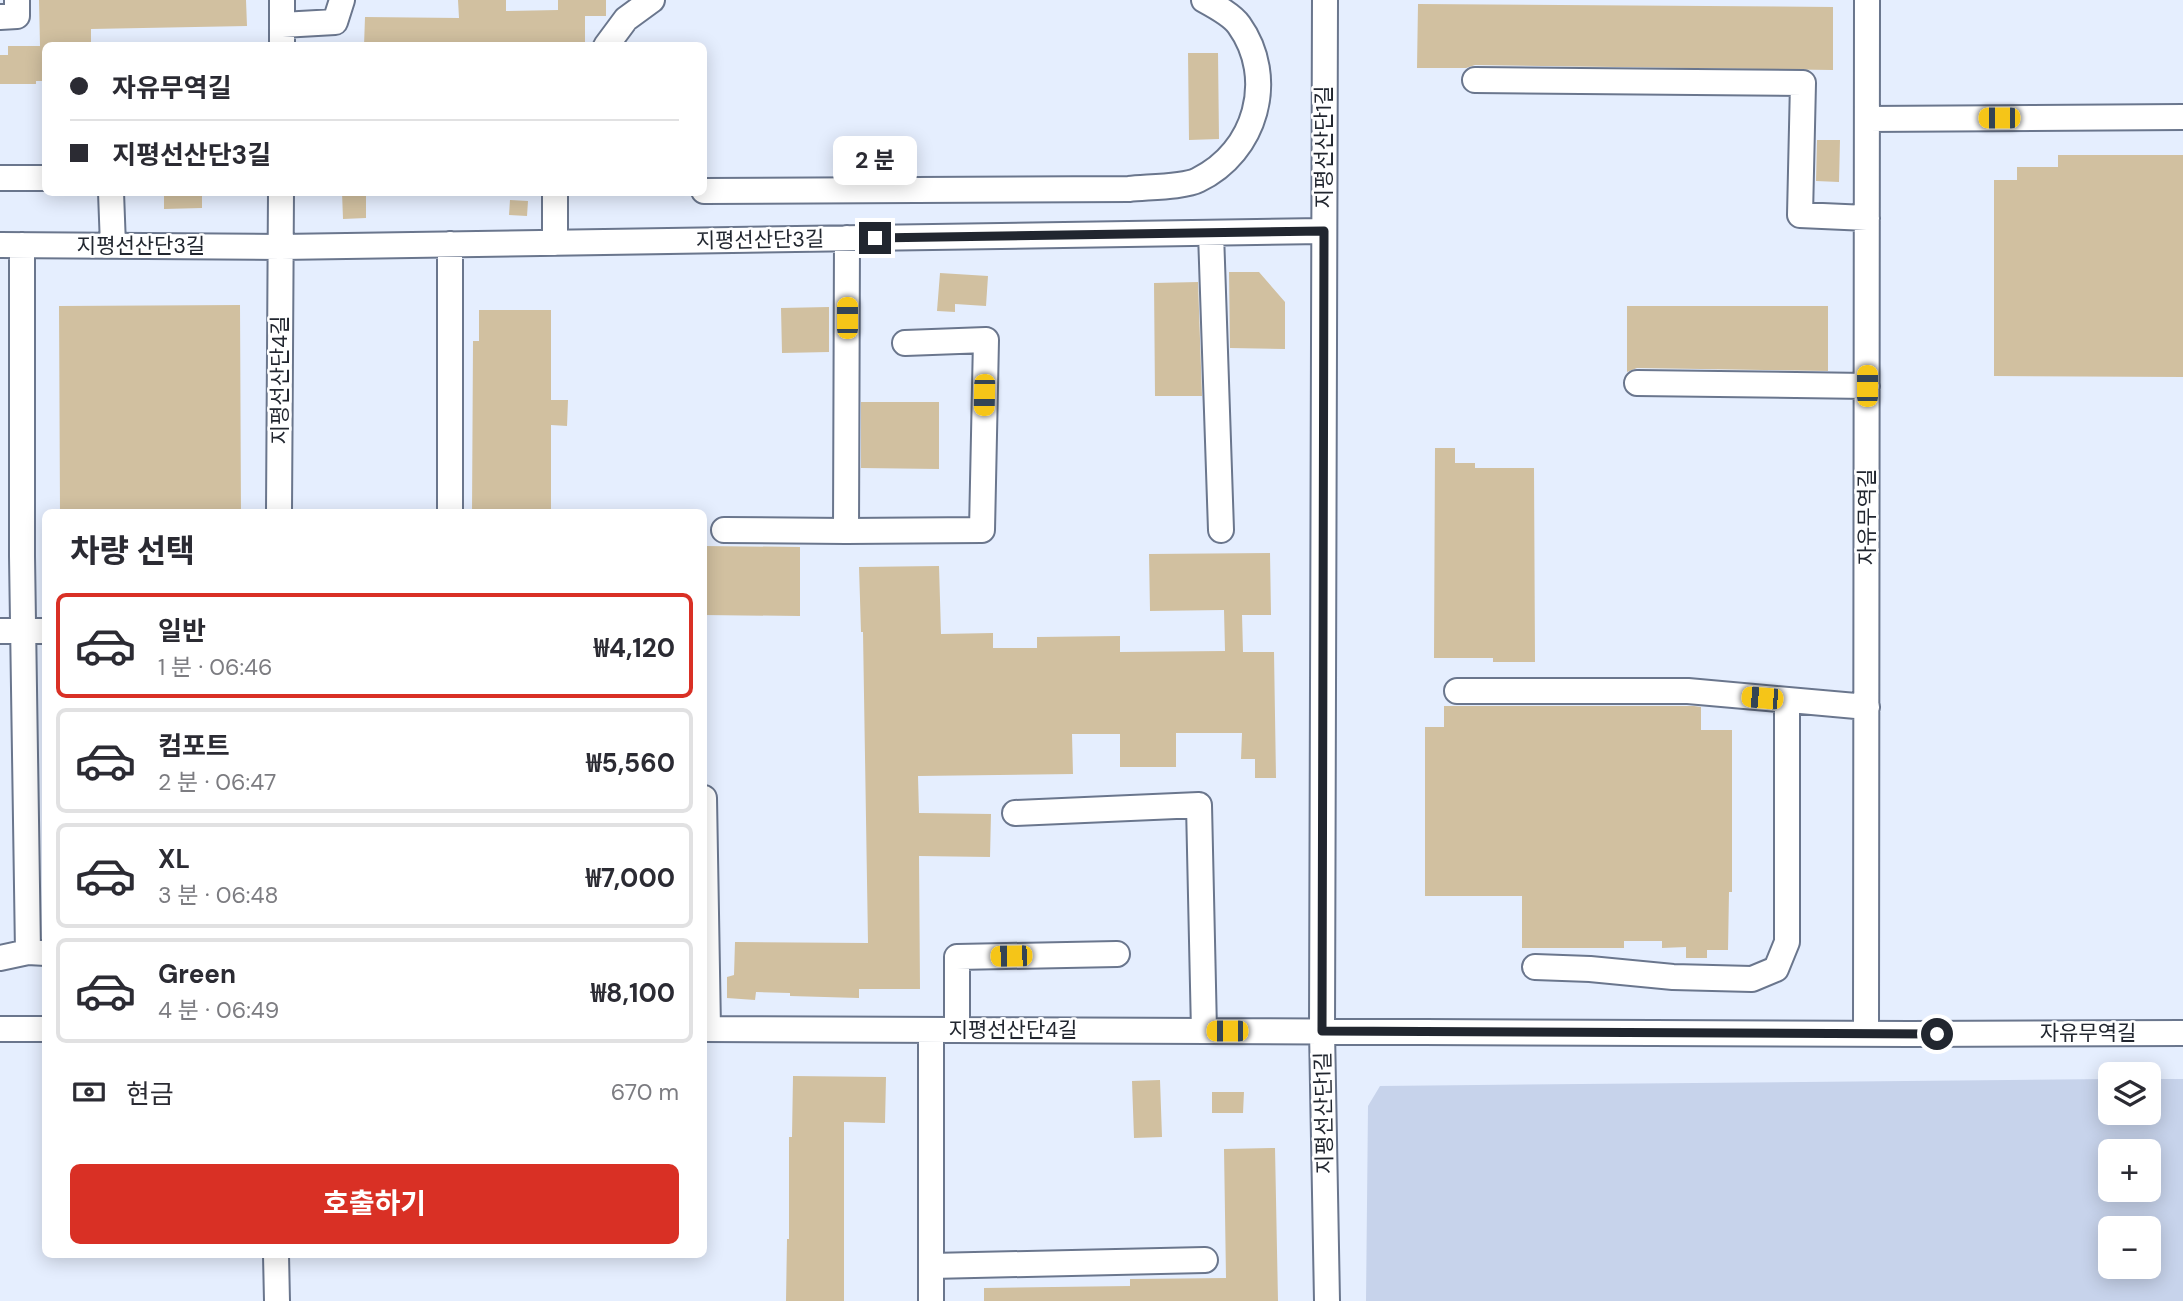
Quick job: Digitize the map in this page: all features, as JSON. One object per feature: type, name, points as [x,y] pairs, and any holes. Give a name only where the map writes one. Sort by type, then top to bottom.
[{"type":"street","points":[[0,17],[17,16],[17,0]]},
{"type":"street","points":[[282,23],[335,22],[342,0]]},
{"type":"street","points":[[609,42],[626,19],[652,0]]},
{"type":"street","points":[[707,191],[1129,189],[1196,182],[1228,162],[1247,136],[1258,102],[1256,58],[1238,23],[1204,0]]},
{"type":"street","name":"지평선산단1길","points":[[1325,0],[1322,1031],[1327,1301]]},
{"type":"street","name":"자유무역길","points":[[1866,1034],[1867,0]]},
{"type":"street","points":[[1475,80],[1803,83],[1800,215],[1867,218]]},
{"type":"street","points":[[1867,119],[2183,117]]},
{"type":"street","points":[[0,178],[42,178]]},
{"type":"street","points":[[111,196],[113,246]]},
{"type":"street","points":[[281,196],[281,247]]},
{"type":"street","points":[[555,196],[555,243]]},
{"type":"street","name":"지평선산단3길","points":[[11,245],[281,247],[1324,231]]},
{"type":"street","points":[[1211,233],[1221,530]]},
{"type":"street","points":[[846,531],[848,238]]},
{"type":"street","points":[[450,244],[450,509]]},
{"type":"street","points":[[0,958],[36,953],[11,305],[11,245]]},
{"type":"street","name":"지평선산단4길","points":[[279,509],[281,247]]},
{"type":"street","points":[[724,530],[982,530],[986,341],[905,343]]},
{"type":"street","points":[[1637,383],[1867,386]]},
{"type":"street","points":[[1457,691],[1688,691],[1867,707]]},
{"type":"street","points":[[1535,967],[1673,977],[1752,979],[1776,969],[1787,942],[1787,700]]},
{"type":"street","points":[[1015,813],[1199,805],[1204,1031]]},
{"type":"street","points":[[957,1030],[957,957],[1117,954]]},
{"type":"street","points":[[0,1029],[42,1029]]},
{"type":"street","name":"지평선산단4길","points":[[707,1029],[1322,1031]]},
{"type":"street","points":[[931,1030],[931,1301]]},
{"type":"street","name":"자유무역길","points":[[1322,1031],[2183,1033]]},
{"type":"street","points":[[276,1258],[277,1301]]},
{"type":"street","points":[[931,1266],[1205,1259]]},
{"type":"shaded area","points":[[2098,1079],[2098,1125],[2161,1125],[2161,1079],[2183,1079],[2183,1301],[1366,1301],[1368,1106],[1380,1086]]},
{"type":"building","points":[[39,0],[246,0],[247,26],[91,29],[91,42],[42,42],[40,46]]},
{"type":"building","points":[[458,0],[506,0],[506,11],[558,10],[558,0],[606,0],[606,16],[585,16],[585,42],[364,42],[365,17],[459,18]]},
{"type":"building","points":[[1418,4],[1833,7],[1833,70],[1475,65],[1466,68],[1417,68]]},
{"type":"building","points":[[8,46],[42,46],[42,81],[36,81],[36,84],[0,84],[0,55],[8,55]]},
{"type":"building","points":[[1188,53],[1218,53],[1219,139],[1189,140]]},
{"type":"building","points":[[1817,140],[1840,140],[1839,182],[1816,181]]},
{"type":"building","points":[[2058,155],[2183,155],[2183,377],[1994,376],[1994,180],[2017,180],[2017,167],[2058,167]]},
{"type":"building","points":[[164,196],[202,196],[202,208],[164,209]]},
{"type":"building","points":[[342,196],[366,196],[366,218],[343,219]]},
{"type":"building","points":[[510,200],[528,201],[527,216],[509,215]]},
{"type":"building","points":[[1229,272],[1259,272],[1285,302],[1285,349],[1230,348]]},
{"type":"building","points":[[940,273],[988,276],[986,306],[955,304],[955,312],[937,311]]},
{"type":"building","points":[[1198,282],[1202,396],[1155,396],[1154,283]]},
{"type":"building","points":[[240,305],[241,509],[60,509],[59,306]]},
{"type":"building","points":[[1627,306],[1828,306],[1828,371],[1637,368],[1627,372]]},
{"type":"building","points":[[829,307],[829,352],[782,353],[781,308]]},
{"type":"building","points":[[479,310],[551,310],[551,400],[568,400],[567,426],[551,425],[551,509],[472,509],[473,341],[479,341]]},
{"type":"building","points":[[861,402],[939,402],[939,469],[861,468]]},
{"type":"building","points":[[1435,448],[1455,448],[1455,463],[1475,463],[1475,468],[1534,468],[1535,662],[1493,662],[1493,658],[1434,658]]},
{"type":"building","points":[[707,546],[800,547],[800,616],[707,615]]},
{"type":"building","points":[[1270,553],[1271,615],[1242,615],[1243,652],[1274,652],[1276,778],[1255,778],[1255,759],[1241,759],[1242,733],[1176,733],[1176,767],[1120,767],[1120,734],[1072,734],[1073,774],[918,776],[919,813],[991,814],[990,857],[919,856],[920,989],[859,989],[859,998],[756,992],[755,1000],[727,998],[727,977],[734,975],[735,942],[868,943],[863,632],[859,567],[939,566],[941,634],[993,633],[993,648],[1037,648],[1037,637],[1120,636],[1120,652],[1225,651],[1224,610],[1150,611],[1149,554]]},
{"type":"building","points":[[1444,706],[1694,706],[1701,707],[1701,730],[1732,730],[1732,892],[1729,892],[1728,950],[1707,950],[1707,958],[1686,958],[1686,947],[1662,948],[1662,941],[1624,941],[1624,948],[1522,948],[1522,896],[1425,896],[1425,727],[1444,727]]},
{"type":"building","points":[[793,1076],[886,1077],[885,1123],[844,1122],[844,1301],[786,1301],[789,1137],[792,1137]]},
{"type":"building","points":[[1160,1080],[1162,1137],[1134,1138],[1132,1081]]},
{"type":"building","points":[[1212,1092],[1244,1092],[1243,1113],[1212,1113]]},
{"type":"building","points":[[1275,1148],[1278,1301],[984,1301],[984,1288],[1130,1286],[1130,1279],[1226,1278],[1224,1149]]},
{"type":"route","points":[[875,238],[1324,231],[1322,1031],[1937,1034]]}]
